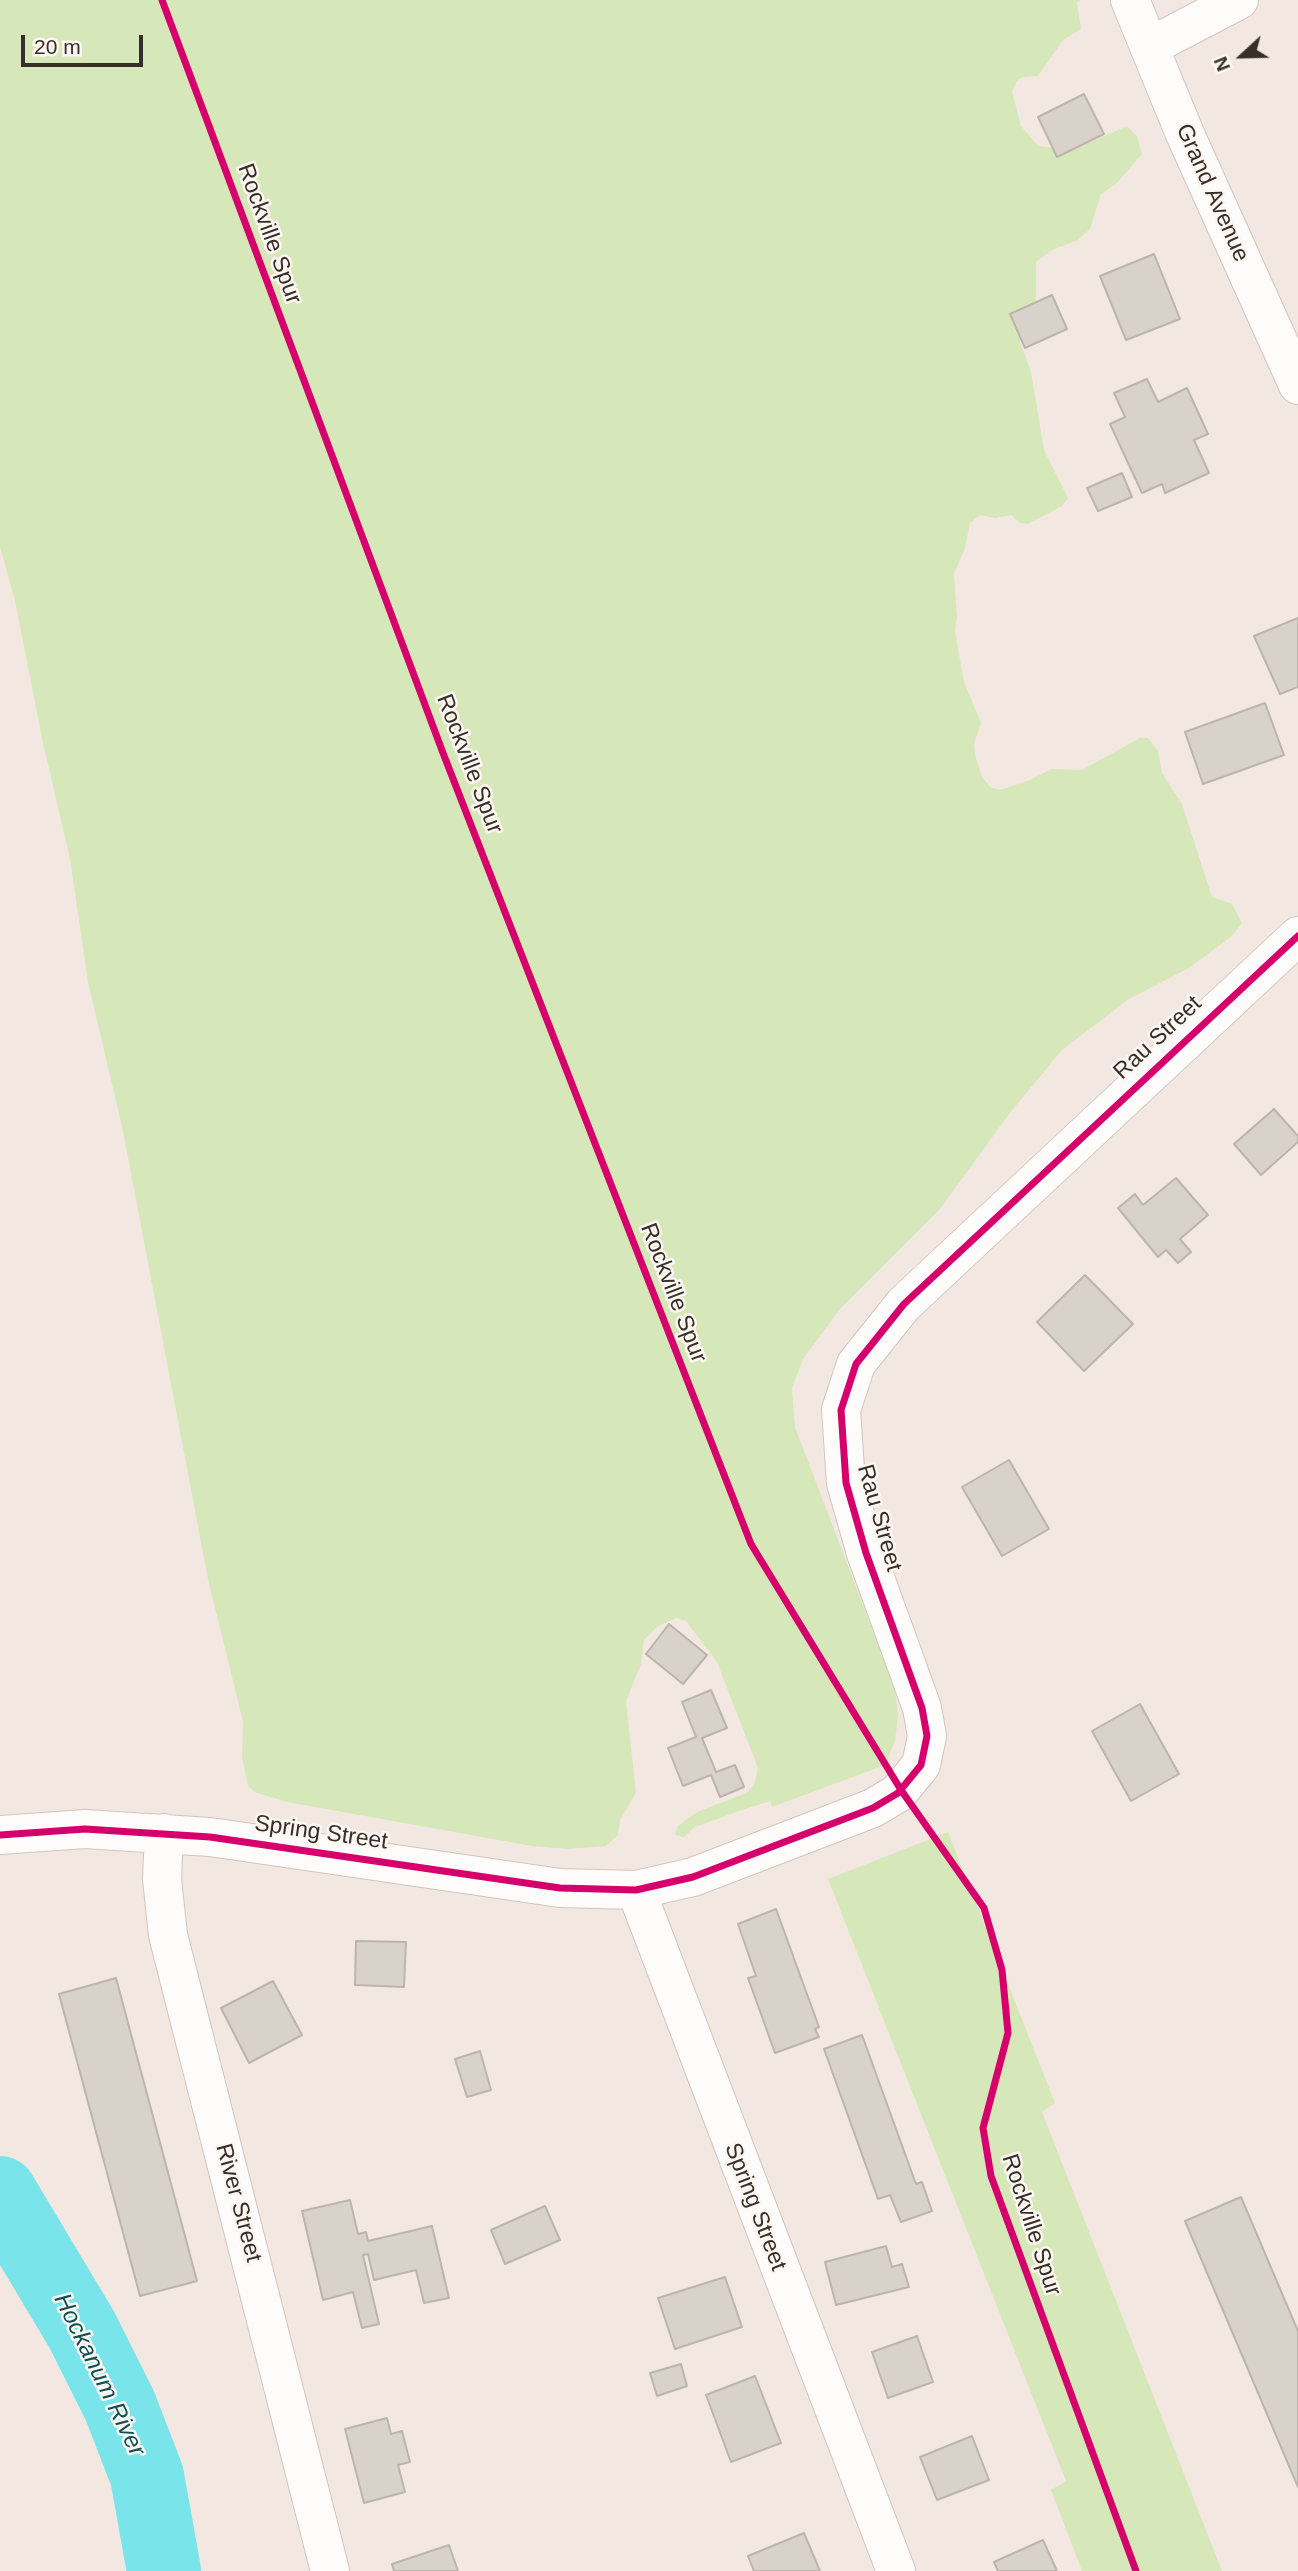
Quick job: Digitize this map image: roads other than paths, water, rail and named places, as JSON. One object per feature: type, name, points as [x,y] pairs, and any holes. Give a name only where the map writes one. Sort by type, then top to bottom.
[{"type":"street","name":"Grand Avenue","points":[[1130,0],[1298,385]]},
{"type":"street","points":[[1149,47],[1239,0]]},
{"type":"street","name":"Rau Street","points":[[636,1890],[693,1877],[873,1808],[898,1793],[915,1777],[927,1746],[926,1723],[866,1553],[846,1483],[841,1410],[856,1364],[868,1345],[912,1297],[1298,936]]},
{"type":"street","name":"Spring Street","points":[[0,1835],[85,1829],[164,1833],[272,1845],[560,1888],[636,1890],[895,2571]]},
{"type":"street","name":"River Street","points":[[164,1833],[162,1878],[168,1935],[330,2571]]},
{"type":"waterway","name":"Hockanum River","points":[[0,2193],[82,2330],[120,2406],[147,2476],[164,2571]]}]
